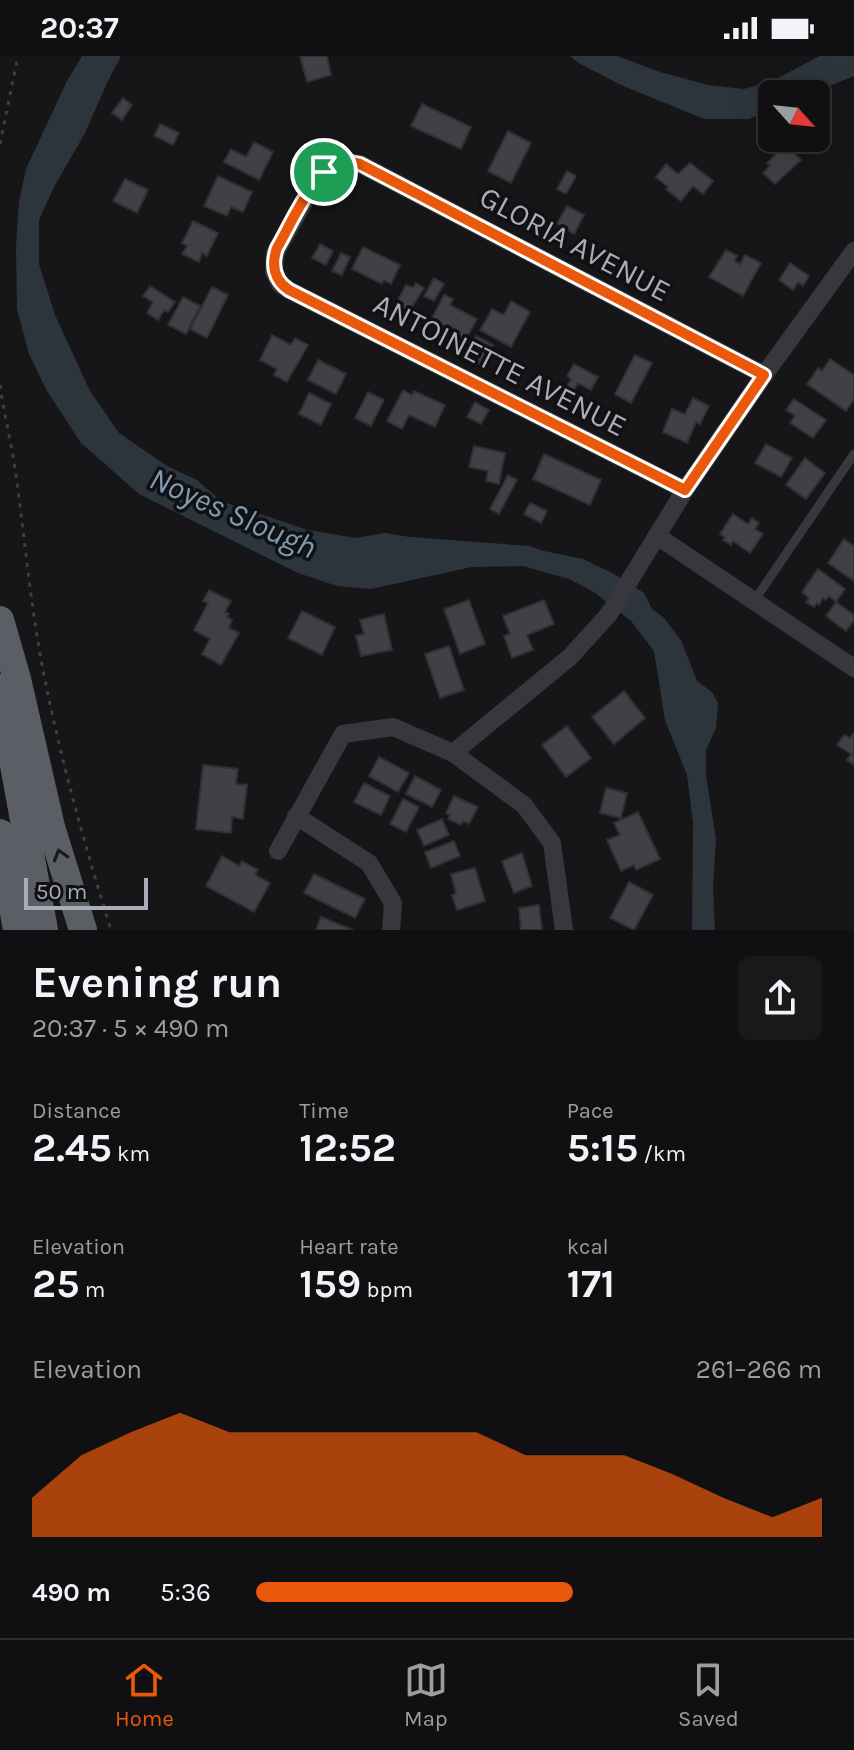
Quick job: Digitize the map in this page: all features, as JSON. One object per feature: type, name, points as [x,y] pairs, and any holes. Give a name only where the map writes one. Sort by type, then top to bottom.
[{"type":"highway","points":[[0,620],[51,827],[83,930]]},
{"type":"highway","points":[[0,688],[44,930]]},
{"type":"highway","points":[[0,833],[17,930]]},
{"type":"street","name":"GLORIA AVENUE","points":[[289,290],[280,284],[274,272],[275,253],[316,181],[336,163],[345,161],[360,164],[764,375]]},
{"type":"street","points":[[453,753],[570,657],[609,614],[685,490],[854,251]]},
{"type":"street","name":"ANTOINETTE AVENUE","points":[[289,290],[685,490]]},
{"type":"street","points":[[657,536],[754,601],[851,658]]},
{"type":"street","points":[[278,851],[343,734],[393,727],[453,753],[524,805],[552,843],[564,930]]},
{"type":"street","points":[[296,816],[369,863],[393,903],[391,930]]},
{"type":"lane","points":[[754,601],[854,454]]},
{"type":"path","points":[[0,144],[18,56]]},
{"type":"path","points":[[0,385],[44,674],[69,783],[111,930]]},
{"type":"water","name":"Noyes Slough","points":[[82,56],[121,56],[39,220],[39,264],[55,315],[90,391],[119,433],[167,466],[197,480],[221,501],[308,530],[356,538],[385,533],[529,546],[583,559],[644,593],[652,609],[663,617],[681,640],[697,681],[712,692],[718,703],[716,728],[706,750],[706,775],[716,839],[713,888],[715,930],[692,930],[693,823],[687,775],[665,720],[654,651],[631,621],[594,592],[569,579],[523,566],[472,567],[371,589],[337,586],[298,573],[139,494],[81,443],[47,391],[29,354],[17,309],[16,246],[19,202],[26,169]]},
{"type":"water","points":[[570,56],[617,56],[708,85],[744,89],[758,85],[758,115],[748,119],[704,119],[621,85]]},
{"type":"water","points":[[820,56],[854,56],[854,76],[830,86],[830,80],[774,80]]},
{"type":"building","points":[[300,56],[327,56],[331,75],[307,82]]},
{"type":"building","points":[[123,98],[132,105],[122,120],[112,113]]},
{"type":"building","points":[[422,104],[471,127],[461,149],[411,126]]},
{"type":"building","points":[[160,124],[179,133],[173,145],[154,136]]},
{"type":"building","points":[[508,131],[531,143],[511,183],[488,171]]},
{"type":"building","points":[[254,142],[273,152],[259,180],[224,162],[231,149],[246,157]]},
{"type":"building","points":[[778,152],[792,152],[801,160],[775,184],[763,173],[770,166],[767,163]]},
{"type":"building","points":[[690,163],[713,181],[703,194],[693,186],[681,201],[656,177],[666,164],[678,174]]},
{"type":"building","points":[[567,171],[576,176],[566,194],[557,189]]},
{"type":"building","points":[[218,176],[252,192],[243,212],[231,207],[227,216],[204,206]]},
{"type":"building","points":[[125,179],[148,190],[137,213],[113,201]]},
{"type":"building","points":[[567,206],[584,215],[574,234],[557,224]]},
{"type":"building","points":[[193,221],[218,233],[207,256],[202,253],[199,262],[182,254],[187,246],[182,243]]},
{"type":"building","points":[[320,244],[333,251],[326,265],[312,258]]},
{"type":"building","points":[[363,247],[400,265],[391,284],[384,280],[382,284],[352,269]]},
{"type":"building","points":[[726,250],[737,256],[735,261],[740,264],[745,255],[761,263],[743,296],[709,277]]},
{"type":"building","points":[[341,253],[350,257],[342,275],[332,271]]},
{"type":"building","points":[[790,263],[809,276],[803,286],[798,282],[793,290],[779,280]]},
{"type":"building","points":[[434,278],[444,284],[434,301],[424,296]]},
{"type":"building","points":[[416,283],[424,288],[408,313],[397,302],[406,285],[413,288]]},
{"type":"building","points":[[150,286],[175,302],[168,312],[164,310],[158,320],[147,313],[153,302],[143,296]]},
{"type":"building","points":[[212,287],[228,295],[207,338],[190,329]]},
{"type":"building","points":[[444,295],[453,299],[450,305],[477,319],[459,352],[452,348],[459,335],[431,320]]},
{"type":"building","points":[[183,297],[200,306],[186,334],[168,325]]},
{"type":"building","points":[[511,301],[530,312],[511,347],[480,330],[492,309],[504,315]]},
{"type":"building","points":[[272,335],[291,345],[295,338],[308,345],[287,382],[274,375],[277,369],[260,360]]},
{"type":"building","points":[[476,336],[493,345],[482,366],[465,357]]},
{"type":"building","points":[[635,355],[652,363],[631,403],[615,394]]},
{"type":"building","points":[[830,359],[854,375],[854,399],[846,411],[807,384],[818,368],[822,371]]},
{"type":"building","points":[[318,360],[346,374],[336,394],[308,380]]},
{"type":"building","points":[[574,364],[598,377],[591,390],[578,383],[573,392],[566,388],[571,379],[567,376]]},
{"type":"building","points":[[403,390],[412,395],[414,391],[445,405],[435,427],[409,415],[402,429],[387,421]]},
{"type":"building","points":[[368,392],[384,400],[371,426],[355,418]]},
{"type":"building","points":[[309,393],[331,404],[321,425],[299,414]]},
{"type":"building","points":[[693,398],[709,406],[700,424],[696,422],[687,443],[663,432],[672,409],[685,414]]},
{"type":"building","points":[[794,399],[826,420],[813,438],[790,423],[795,416],[786,410]]},
{"type":"building","points":[[475,402],[489,410],[481,424],[467,417]]},
{"type":"building","points":[[766,444],[792,458],[781,477],[755,463]]},
{"type":"building","points":[[474,446],[505,453],[499,484],[486,481],[488,471],[469,467]]},
{"type":"building","points":[[544,454],[601,480],[590,505],[533,479]]},
{"type":"building","points":[[805,458],[825,473],[806,499],[786,485]]},
{"type":"building","points":[[508,475],[517,480],[499,514],[490,509]]},
{"type":"building","points":[[530,503],[547,511],[541,523],[524,514]]},
{"type":"building","points":[[733,514],[748,524],[752,518],[759,523],[755,529],[763,534],[750,553],[733,541],[731,545],[723,540],[725,537],[720,534]]},
{"type":"building","points":[[844,539],[854,546],[854,581],[828,563]]},
{"type":"building","points":[[818,569],[845,589],[836,602],[829,596],[814,607],[806,602],[809,598],[802,592]]},
{"type":"building","points":[[209,590],[231,601],[225,612],[232,620],[229,628],[239,633],[221,665],[202,654],[210,639],[194,630],[208,603],[203,601]]},
{"type":"building","points":[[469,600],[485,644],[460,654],[444,609]]},
{"type":"building","points":[[544,600],[554,624],[527,635],[533,650],[512,658],[504,636],[510,634],[503,616]]},
{"type":"building","points":[[836,602],[854,615],[846,631],[826,616]]},
{"type":"building","points":[[302,611],[335,627],[322,655],[288,638]]},
{"type":"building","points":[[384,614],[392,650],[361,656],[356,636],[364,634],[360,620]]},
{"type":"building","points":[[449,646],[464,690],[440,698],[425,654]]},
{"type":"building","points":[[624,691],[645,718],[614,744],[592,717]]},
{"type":"building","points":[[567,726],[591,758],[566,777],[542,745]]},
{"type":"building","points":[[853,734],[854,765],[847,760],[851,754],[837,745],[844,735],[850,738]]},
{"type":"building","points":[[379,757],[409,773],[398,792],[369,776]]},
{"type":"building","points":[[203,765],[238,769],[236,784],[247,785],[243,819],[232,817],[231,833],[196,829]]},
{"type":"building","points":[[415,776],[441,790],[432,807],[406,794]]},
{"type":"building","points":[[364,783],[390,796],[381,815],[354,802]]},
{"type":"building","points":[[606,788],[627,793],[621,818],[600,813]]},
{"type":"building","points":[[454,796],[478,807],[469,824],[463,821],[461,825],[448,819],[450,815],[446,813]]},
{"type":"building","points":[[403,799],[419,807],[406,832],[390,824]]},
{"type":"building","points":[[638,812],[660,859],[636,870],[634,865],[621,871],[607,840],[620,835],[614,823]]},
{"type":"building","points":[[442,819],[449,835],[424,846],[417,830]]},
{"type":"building","points":[[454,841],[460,856],[431,868],[425,852]]},
{"type":"building","points":[[522,853],[532,886],[514,893],[502,861]]},
{"type":"building","points":[[222,856],[239,866],[242,861],[258,870],[255,875],[270,883],[254,912],[206,886]]},
{"type":"building","points":[[475,868],[485,901],[457,910],[452,895],[456,894],[451,874]]},
{"type":"building","points":[[314,874],[365,899],[355,918],[304,893]]},
{"type":"building","points":[[629,882],[653,895],[634,930],[610,918]]},
{"type":"building","points":[[539,905],[542,930],[521,930],[519,908]]},
{"type":"building","points":[[321,917],[353,930],[316,930]]},
{"type":"route","points":[[345,161],[360,164],[764,375],[685,490],[280,284],[274,272],[275,253],[324,172],[336,163],[345,161]]}]
